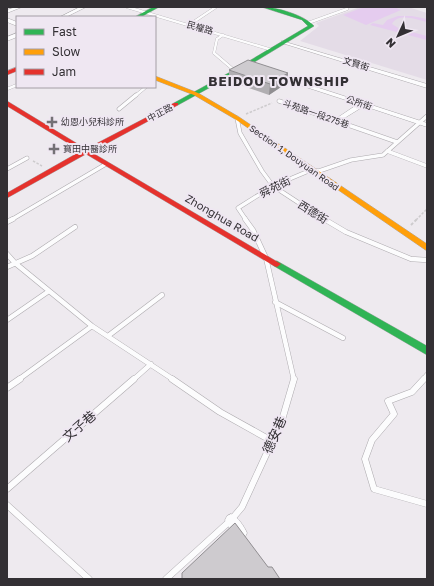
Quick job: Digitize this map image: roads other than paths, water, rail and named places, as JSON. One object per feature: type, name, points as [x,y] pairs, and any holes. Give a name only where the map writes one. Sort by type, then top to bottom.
[{"type":"street","points":[[7,12],[20,7]]},
{"type":"street","points":[[64,16],[84,7]]},
{"type":"street","points":[[139,16],[157,7]]},
{"type":"street","points":[[264,7],[304,19],[309,24]]},
{"type":"street","name":"中正路","points":[[7,196],[50,170],[196,94],[235,71],[249,67],[309,24]]},
{"type":"street","name":"文賢街","points":[[284,42],[427,86]]},
{"type":"street","name":"公所街","points":[[267,73],[427,125]]},
{"type":"street","name":"Section 1, Douyuan Road","points":[[156,79],[196,94],[237,118],[427,248]]},
{"type":"street","name":"Zhonghua Road","points":[[7,103],[106,164],[427,351]]},
{"type":"street","points":[[336,121],[363,104]]},
{"type":"street","points":[[232,520],[249,543]]},
{"type":"lane","name":"民權路","points":[[127,7],[272,50]]},
{"type":"lane","points":[[189,25],[216,7]]},
{"type":"lane","points":[[309,24],[347,9],[340,7]]},
{"type":"lane","points":[[223,35],[217,39],[214,53],[235,71]]},
{"type":"lane","points":[[119,109],[145,88]]},
{"type":"lane","name":"斗苑路一段275巷","points":[[278,101],[397,142]]},
{"type":"lane","name":"舜苑街","points":[[266,258],[252,230],[238,208],[273,186],[311,170],[319,171],[351,160],[383,155],[427,116]]},
{"type":"lane","name":"西德街","points":[[237,118],[240,133],[262,171],[273,186],[304,207],[346,232],[411,260],[427,260]]},
{"type":"lane","points":[[387,151],[427,166]]},
{"type":"lane","points":[[7,169],[28,158]]},
{"type":"lane","points":[[7,222],[106,164]]},
{"type":"lane","points":[[7,267],[32,256],[75,227]]},
{"type":"lane","points":[[7,254],[15,263],[92,326],[151,364],[220,412],[272,440]]},
{"type":"lane","name":"德安巷","points":[[166,579],[232,520],[242,507],[282,420],[294,380],[266,258]]},
{"type":"lane","points":[[7,320],[49,291]]},
{"type":"lane","points":[[108,336],[162,294]]},
{"type":"lane","points":[[275,302],[343,338]]},
{"type":"lane","points":[[7,388],[92,326]]},
{"type":"lane","name":"文子巷","points":[[7,489],[151,364]]},
{"type":"lane","points":[[427,375],[412,392],[388,401],[394,414],[372,440],[365,459],[374,489],[427,504]]},
{"type":"lane","points":[[7,504],[89,579]]},
{"type":"place","name":"幼恩小兒科診所","points":[[52,122]]},
{"type":"place","name":"寶田中醫診所","points":[[54,149]]},
{"type":"district","name":"BEIDOU TOWNSHIP","points":[[279,81]]}]
